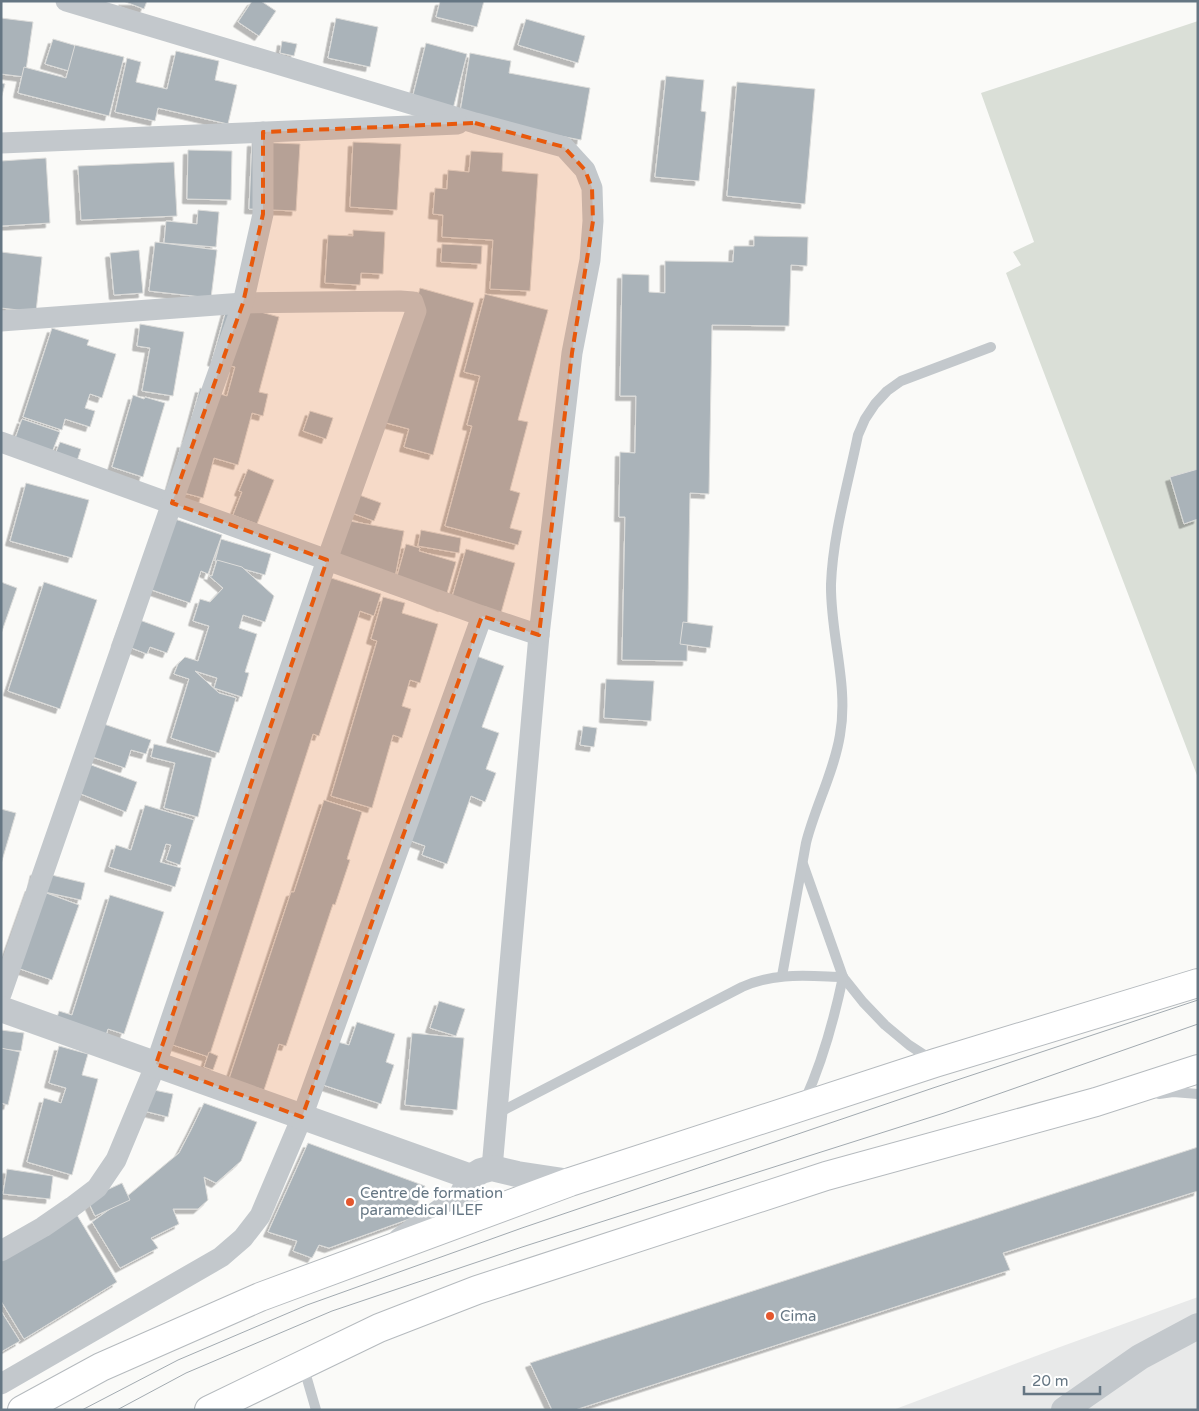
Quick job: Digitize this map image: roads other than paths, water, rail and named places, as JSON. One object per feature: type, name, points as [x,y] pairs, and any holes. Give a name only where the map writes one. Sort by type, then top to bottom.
[{"type":"main road","points":[[22,1410],[101,1367],[260,1297],[570,1182],[936,1063],[1198,983]]},
{"type":"main road","points":[[209,1410],[378,1328],[477,1290],[826,1176],[1096,1102],[1198,1069]]},
{"type":"street","points":[[66,1],[475,123],[564,147],[585,170],[592,188],[593,221],[590,260],[572,353],[539,635],[497,1113],[481,1173],[462,1197],[386,1250]]},
{"type":"street","points":[[1,143],[475,123]]},
{"type":"street","points":[[1,994],[244,303],[263,214],[263,132]]},
{"type":"street","points":[[1,321],[244,303],[400,301],[413,302],[416,311],[328,560],[156,1064],[116,1160],[97,1188],[43,1227],[1,1251]]},
{"type":"street","points":[[1,442],[539,635]]},
{"type":"street","points":[[1,1384],[221,1257],[243,1238],[260,1216],[302,1117],[482,616]]},
{"type":"street","points":[[1,1009],[302,1117],[481,1173],[517,1174],[570,1182]]},
{"type":"street","points":[[1064,1410],[1140,1357],[1198,1326]]},
{"type":"lane","points":[[782,976],[810,824],[836,755],[840,734],[842,691],[832,608],[832,569],[836,538],[858,435],[865,419],[875,404],[887,391],[901,381],[991,347]]},
{"type":"lane","points":[[802,863],[843,977],[885,1025],[909,1045],[936,1063]]},
{"type":"lane","points":[[497,1113],[742,987],[768,978],[782,976],[843,977]]},
{"type":"lane","points":[[802,1106],[816,1076],[827,1044],[843,977]]},
{"type":"lane","points":[[1096,1102],[1172,1092],[1198,1094]]},
{"type":"lane","points":[[303,1364],[316,1410]]},
{"type":"tram line","points":[[82,1410],[178,1360],[307,1305],[522,1228],[1198,1000]]},
{"type":"tram line","points":[[117,1410],[186,1373],[332,1311],[522,1247],[944,1113],[1198,1024]]},
{"type":"place","name":"Centre de formation paramedical ILEF","points":[[350,1202]]},
{"type":"place","name":"Cima","points":[[770,1316]]}]
